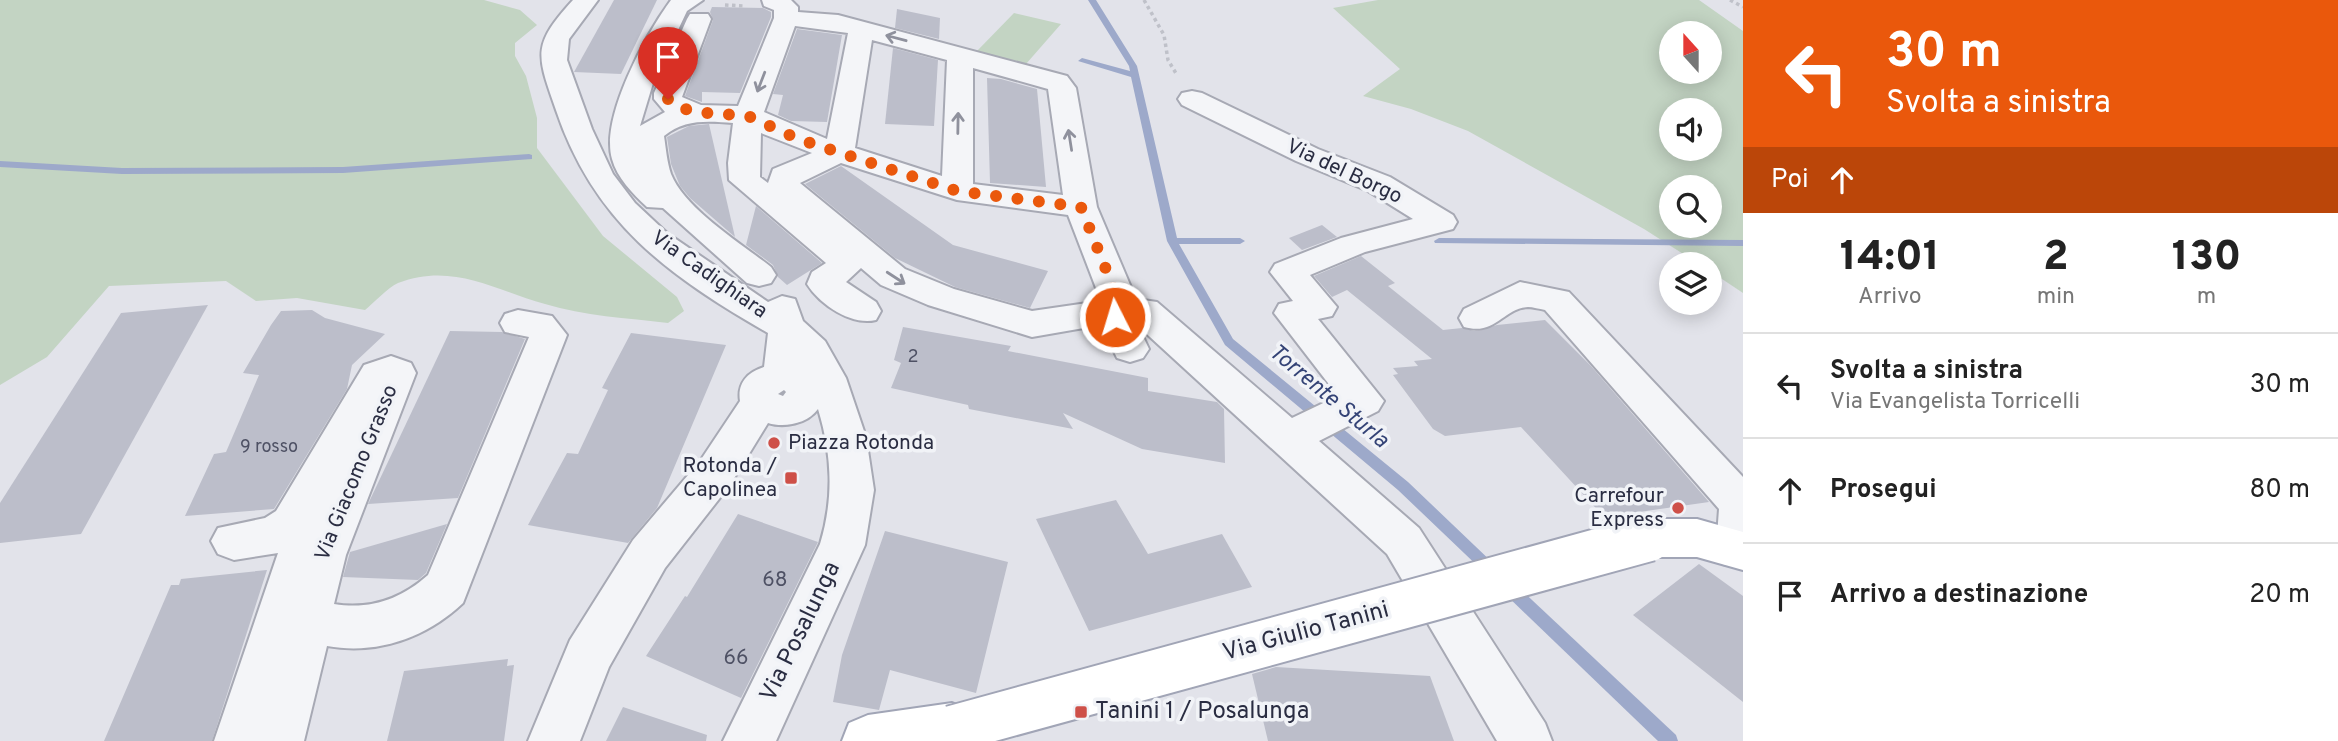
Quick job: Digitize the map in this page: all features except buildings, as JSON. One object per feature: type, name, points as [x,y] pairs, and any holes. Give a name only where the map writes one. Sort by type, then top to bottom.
[{"type":"main road","name":"Via Giulio Tanini","points":[[868,741],[952,729],[1649,538],[1697,538],[1741,550]]},
{"type":"street","name":"Via Cadighiara","points":[[586,0],[557,32],[552,49],[578,134],[610,193],[661,245],[759,313],[788,327]]},
{"type":"street","points":[[629,108],[613,98],[613,93],[629,76],[666,0]]},
{"type":"street","points":[[554,741],[588,656],[649,554],[781,393],[788,327],[784,311],[774,296],[690,232],[635,178],[625,156],[623,135],[629,108],[680,4],[697,3],[668,93],[668,99],[675,106],[695,112],[748,116],[798,139],[957,191],[1081,207]]},
{"type":"street","points":[[863,312],[825,284],[824,279],[845,266],[846,262],[745,180],[743,163],[748,116],[767,8],[861,29],[1060,85],[1081,207],[1119,302],[1113,311]]},
{"type":"street","points":[[839,153],[861,29]]},
{"type":"street","points":[[957,191],[960,56]]},
{"type":"street","name":"Via del Borgo","points":[[1192,99],[1307,155],[1379,184],[1441,222],[1353,245],[1287,272],[1319,307],[1292,313],[1364,401],[1287,439]]},
{"type":"street","points":[[695,112],[669,120],[649,134],[656,175],[696,221],[759,275]]},
{"type":"street","points":[[839,153],[784,176],[784,186],[900,281],[941,297],[1032,324],[1113,311],[1144,311],[1403,541],[1526,741]]},
{"type":"street","points":[[1477,318],[1520,293],[1556,300],[1741,504],[1741,550]]},
{"type":"street","points":[[1113,311],[1130,349]]},
{"type":"street","points":[[309,618],[329,627],[359,628],[414,614],[433,603],[446,588],[548,335],[539,325],[518,323]]},
{"type":"street","points":[[788,327],[815,355],[829,384],[851,453]]},
{"type":"street","name":"Via Giacomo Grasso","points":[[234,541],[274,536],[292,524],[378,374],[391,370],[397,373],[313,585],[309,618],[278,741]]},
{"type":"street","points":[[781,393],[823,419],[851,453]]},
{"type":"street","points":[[240,741],[298,560],[342,466],[365,450]]},
{"type":"street","name":"Via Posalunga","points":[[749,741],[851,521],[854,479],[851,453]]},
{"type":"path","points":[[1144,0],[1164,36],[1168,60],[1192,99]]},
{"type":"path","points":[[1730,0],[1743,7]]},
{"type":"path","points":[[697,3],[767,8]]},
{"type":"green space","points":[[0,0],[484,0],[520,10],[537,25],[515,43],[515,56],[526,76],[537,118],[537,148],[603,236],[677,297],[684,311],[668,323],[590,314],[545,304],[473,280],[437,275],[398,283],[365,310],[297,298],[256,301],[226,281],[109,286],[47,357],[0,385]]},
{"type":"green space","points":[[1378,0],[1699,0],[1743,31],[1743,293],[1722,279],[1722,252],[1680,252],[1468,131],[1411,109],[1363,96],[1400,69],[1333,8]]},
{"type":"green space","points":[[1014,13],[1061,24],[1026,64],[977,51]]},
{"type":"waterway","name":"Torrente Sturla","points":[[1092,0],[1133,66],[1172,241]]},
{"type":"waterway","points":[[1082,61],[1135,75]]},
{"type":"waterway","points":[[0,164],[122,171],[343,170],[529,157]]},
{"type":"waterway","points":[[1172,241],[1240,241]]},
{"type":"waterway","name":"Torrente Sturla","points":[[1172,241],[1229,342],[1403,486],[1491,570]]},
{"type":"waterway","points":[[1439,241],[1743,243]]},
{"type":"waterway","name":"Torrente Sturla","points":[[1509,588],[1670,741]]},
{"type":"place","name":"Piazza Rotonda","points":[[774,443]]},
{"type":"place","name":"Rotonda / Capolinea","points":[[791,478]]},
{"type":"place","name":"Carrefour Express","points":[[1678,508]]},
{"type":"place","name":"Tanini 1 / Posalunga","points":[[1081,712]]},
{"type":"route","points":[[668,99],[675,106],[695,112],[748,116],[798,139],[957,191],[1081,207],[1119,302],[1113,311],[1115,317]]}]
